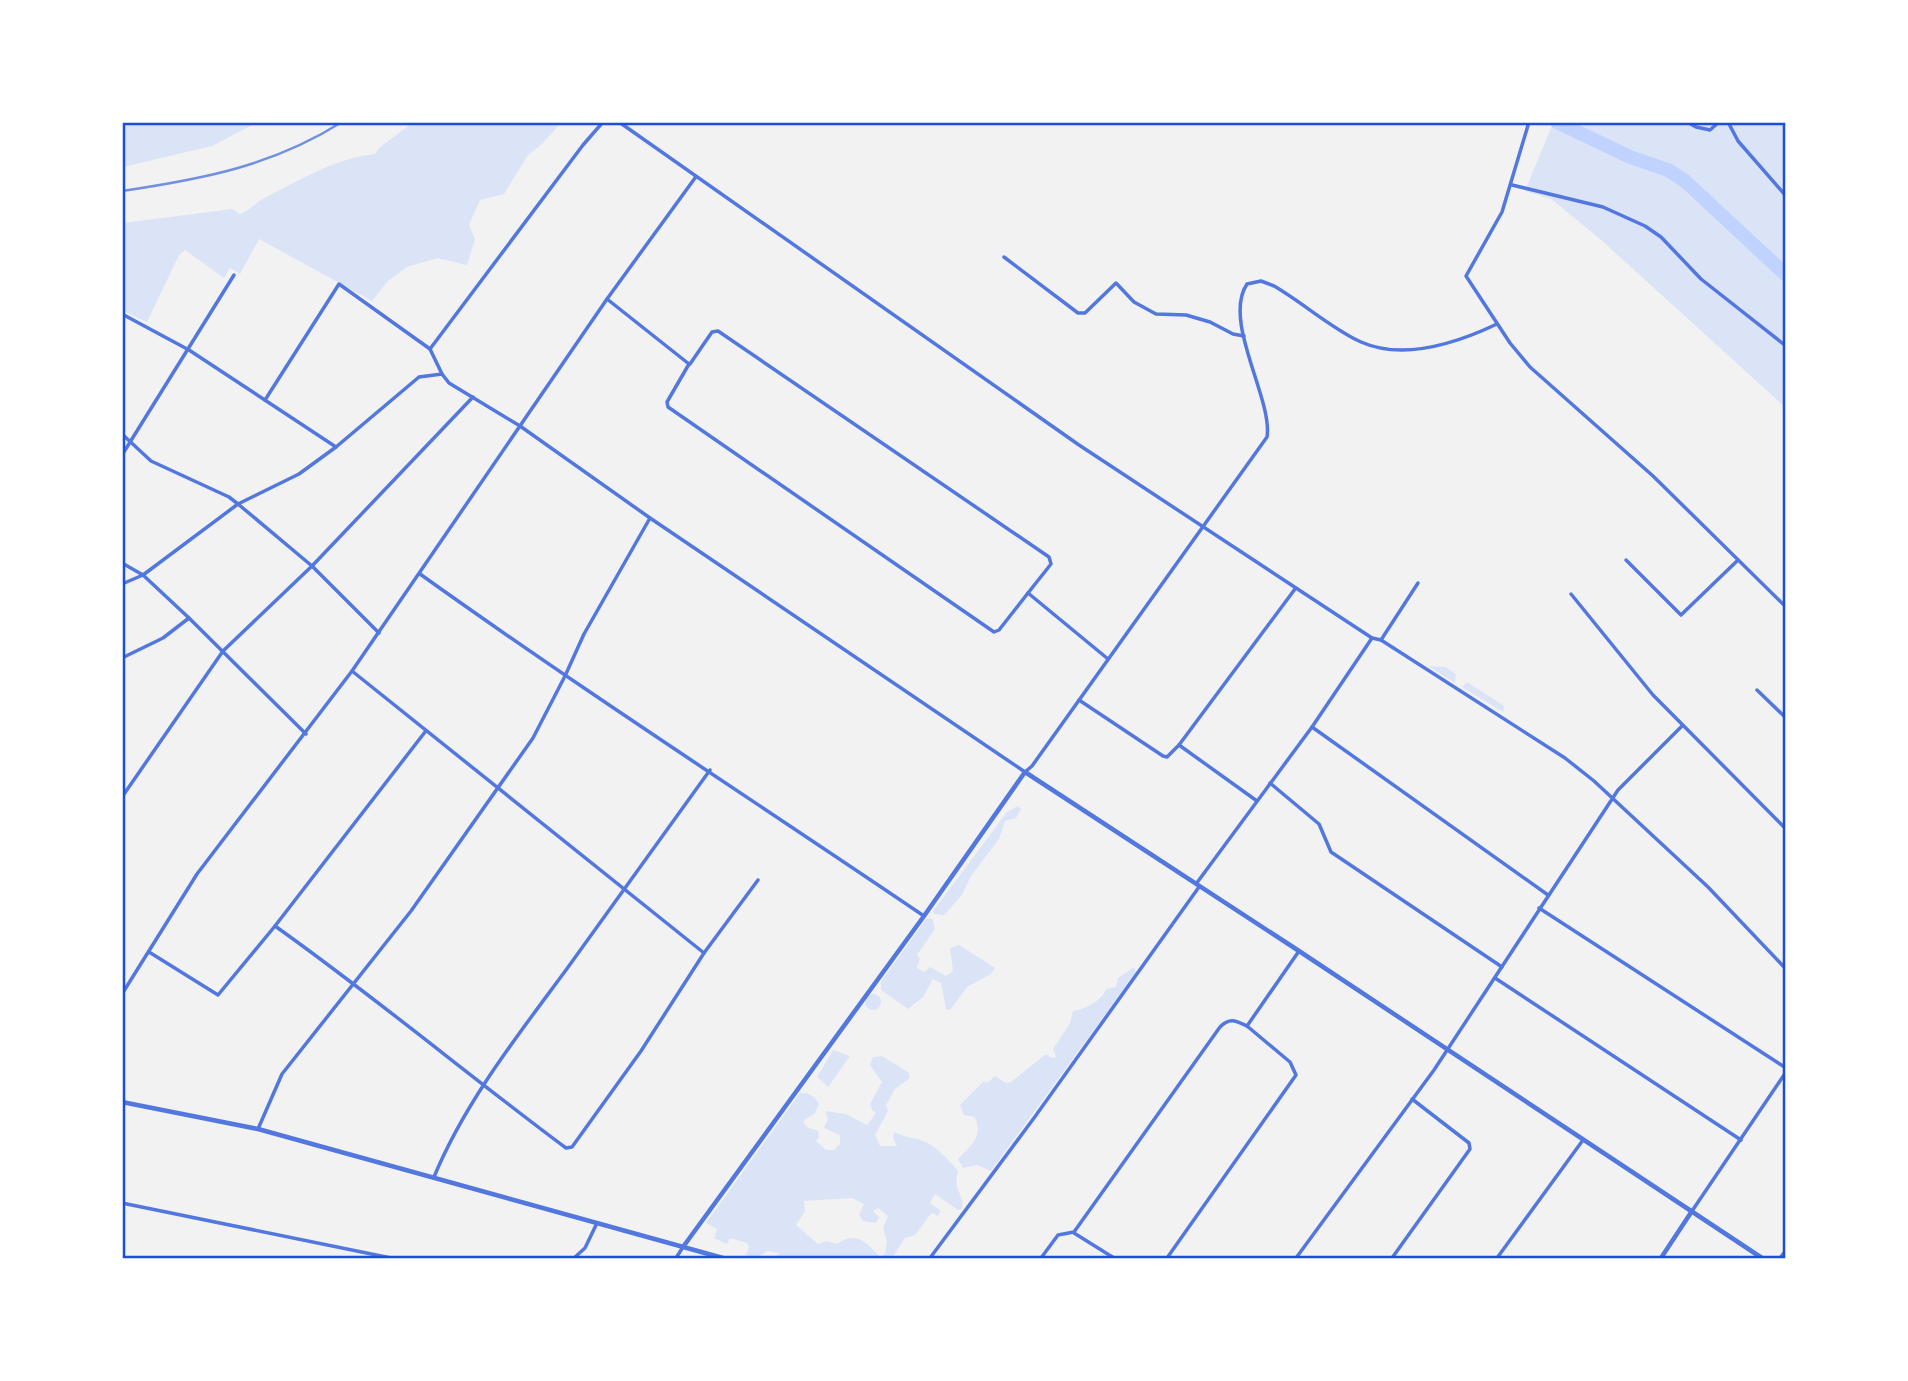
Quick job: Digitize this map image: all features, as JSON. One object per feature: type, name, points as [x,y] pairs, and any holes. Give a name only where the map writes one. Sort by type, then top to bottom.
[{"type":"street","points":[[430,349],[603,122]]},
{"type":"street","points":[[619,122],[695,178],[725,195],[1079,445],[1372,638],[1381,639],[1565,758],[1614,798],[1708,887],[1786,969]]},
{"type":"street","points":[[1530,122],[1512,185],[1491,235],[1466,276],[1497,324],[1530,367],[1653,476],[1786,607]]},
{"type":"street","points":[[1687,122],[1710,130],[1719,122]]},
{"type":"street","points":[[1728,122],[1738,141],[1786,196]]},
{"type":"street","points":[[122,994],[197,874],[352,671],[607,299],[695,178]]},
{"type":"street","points":[[1512,185],[1604,207],[1645,226],[1661,237],[1701,279],[1786,346]]},
{"type":"street","points":[[1004,257],[1078,313],[1085,313],[1116,283],[1134,302],[1156,314],[1185,315],[1244,336]]},
{"type":"street","points":[[122,455],[234,275]]},
{"type":"street","points":[[676,1258],[1267,437],[1267,420],[1244,336],[1241,313],[1244,289],[1252,282],[1261,281],[1297,299],[1361,342],[1380,347],[1412,349],[1445,344],[1473,336],[1497,324]]},
{"type":"street","points":[[265,400],[339,284],[430,349],[449,383],[520,426],[650,518],[1025,772],[1762,1258]]},
{"type":"street","points":[[607,299],[689,364]]},
{"type":"street","points":[[122,314],[189,350],[336,447]]},
{"type":"street","points":[[712,331],[718,331],[1049,557],[1051,564],[1028,593],[999,630],[994,632],[668,407],[667,402],[689,364],[712,331]]},
{"type":"street","points":[[122,584],[143,575],[238,504],[299,474],[336,447],[419,377],[442,374]]},
{"type":"street","points":[[122,797],[223,651],[312,566],[473,397]]},
{"type":"street","points":[[122,434],[150,461],[229,497],[312,566],[379,633]]},
{"type":"street","points":[[258,1129],[282,1074],[411,911],[533,738],[584,634],[650,518]]},
{"type":"street","points":[[1626,560],[1681,615],[1738,560]]},
{"type":"street","points":[[122,563],[143,575],[306,734]]},
{"type":"street","points":[[420,574],[565,676],[710,770],[924,916]]},
{"type":"street","points":[[1381,639],[1418,583]]},
{"type":"street","points":[[1079,701],[1163,756],[1171,755],[1296,589]]},
{"type":"street","points":[[1028,593],[1108,659]]},
{"type":"street","points":[[1571,594],[1653,695],[1786,829]]},
{"type":"street","points":[[122,659],[163,638],[189,618]]},
{"type":"street","points":[[930,1258],[1042,1107],[1312,727],[1372,638]]},
{"type":"street","points":[[352,671],[704,953]]},
{"type":"street","points":[[1757,690],[1786,719]]},
{"type":"street","points":[[1296,1258],[1448,1049],[1618,790],[1682,726]]},
{"type":"street","points":[[1312,727],[1548,895]]},
{"type":"street","points":[[149,953],[218,995],[275,926],[425,732]]},
{"type":"street","points":[[1179,745],[1257,801]]},
{"type":"street","points":[[434,1177],[447,1146],[484,1087],[710,770]]},
{"type":"street","points":[[1270,783],[1319,824],[1331,852],[1502,967]]},
{"type":"street","points":[[275,926],[354,982],[484,1087],[566,1148],[572,1147],[641,1051],[704,953],[758,880]]},
{"type":"street","points":[[1539,908],[1786,1070],[1661,1258]]},
{"type":"street","points":[[1247,1026],[1299,951]]},
{"type":"street","points":[[1495,978],[1741,1140]]},
{"type":"street","points":[[1074,1232],[1220,1027],[1232,1019],[1247,1026],[1290,1062],[1296,1075],[1167,1258]]},
{"type":"street","points":[[1392,1258],[1470,1149],[1469,1143],[1412,1099]]},
{"type":"street","points":[[122,1102],[258,1129],[723,1258]]},
{"type":"street","points":[[1497,1258],[1583,1140]]},
{"type":"street","points":[[122,1203],[391,1258]]},
{"type":"street","points":[[574,1258],[585,1248],[597,1223]]},
{"type":"street","points":[[1041,1258],[1058,1235],[1074,1232],[1114,1258]]},
{"type":"street","points":[[1780,1258],[1786,1250]]},
{"type":"shaded area","points":[[122,123],[256,123],[212,146],[123,167]]},
{"type":"shaded area","points":[[412,123],[561,123],[528,155],[504,194],[480,200],[469,225],[475,239],[467,265],[437,258],[407,267],[388,281],[372,301],[259,239],[240,274],[230,268],[224,278],[185,250],[179,255],[147,322],[123,311],[123,223],[232,209],[240,214],[317,171],[346,160],[375,154]]},
{"type":"shaded area","points":[[1553,123],[1785,123],[1785,407],[1600,239],[1551,199],[1525,191]]},
{"type":"shaded area","points":[[1428,666],[1445,667],[1456,674],[1455,683]]},
{"type":"shaded area","points":[[1467,682],[1504,706],[1503,712],[1462,687]]},
{"type":"shaded area","points":[[1018,806],[1021,809],[1016,818],[1005,821],[999,839],[971,876],[962,895],[944,915],[934,914],[933,911],[1007,812]]},
{"type":"shaded area","points":[[930,918],[935,929],[917,955],[920,959],[917,968],[924,972],[930,967],[946,976],[953,971],[950,948],[959,945],[995,968],[991,974],[967,987],[950,1010],[946,1009],[941,983],[933,979],[923,997],[908,1009],[881,990],[881,982],[926,919]]},
{"type":"shaded area","points":[[1134,967],[1136,972],[991,1171],[977,1165],[963,1168],[958,1159],[972,1145],[978,1130],[975,1117],[964,1115],[960,1105],[984,1081],[987,1083],[995,1076],[1006,1083],[1011,1082],[1046,1054],[1052,1058],[1056,1057],[1053,1049],[1070,1023],[1073,1011],[1092,1004],[1106,989],[1116,987],[1118,978]]},
{"type":"shaded area","points":[[870,994],[876,994],[881,1002],[879,1008],[870,1010],[865,1005],[865,999]]},
{"type":"shaded area","points":[[833,1050],[850,1056],[828,1087],[817,1077]]},
{"type":"shaded area","points":[[882,1056],[908,1072],[910,1078],[895,1089],[886,1105],[888,1111],[875,1135],[880,1146],[897,1146],[893,1138],[894,1132],[935,1147],[958,1171],[957,1188],[962,1199],[962,1209],[958,1210],[935,1194],[930,1203],[941,1211],[938,1216],[933,1213],[930,1215],[915,1235],[905,1238],[893,1257],[895,1258],[775,1258],[779,1253],[767,1251],[757,1258],[751,1258],[746,1255],[749,1247],[747,1243],[730,1238],[727,1244],[714,1238],[717,1229],[706,1223],[800,1093],[806,1093],[819,1104],[814,1114],[804,1120],[804,1123],[818,1131],[819,1137],[816,1141],[826,1150],[834,1150],[840,1144],[840,1135],[824,1128],[828,1119],[825,1111],[846,1114],[867,1125],[876,1113],[870,1104],[882,1082],[870,1065],[873,1057]],"holes":[[[852,1198],[864,1204],[859,1215],[863,1221],[876,1223],[879,1217],[873,1211],[878,1208],[888,1216],[883,1228],[887,1241],[885,1254],[880,1257],[866,1243],[856,1238],[837,1244],[826,1241],[818,1244],[796,1225],[805,1211],[804,1201]]]},
{"type":"waterway","points":[[1557,122],[1630,157],[1668,170],[1685,181],[1786,275]]},
{"type":"railway","points":[[122,191],[209,175],[263,160],[289,150],[342,122]]}]
